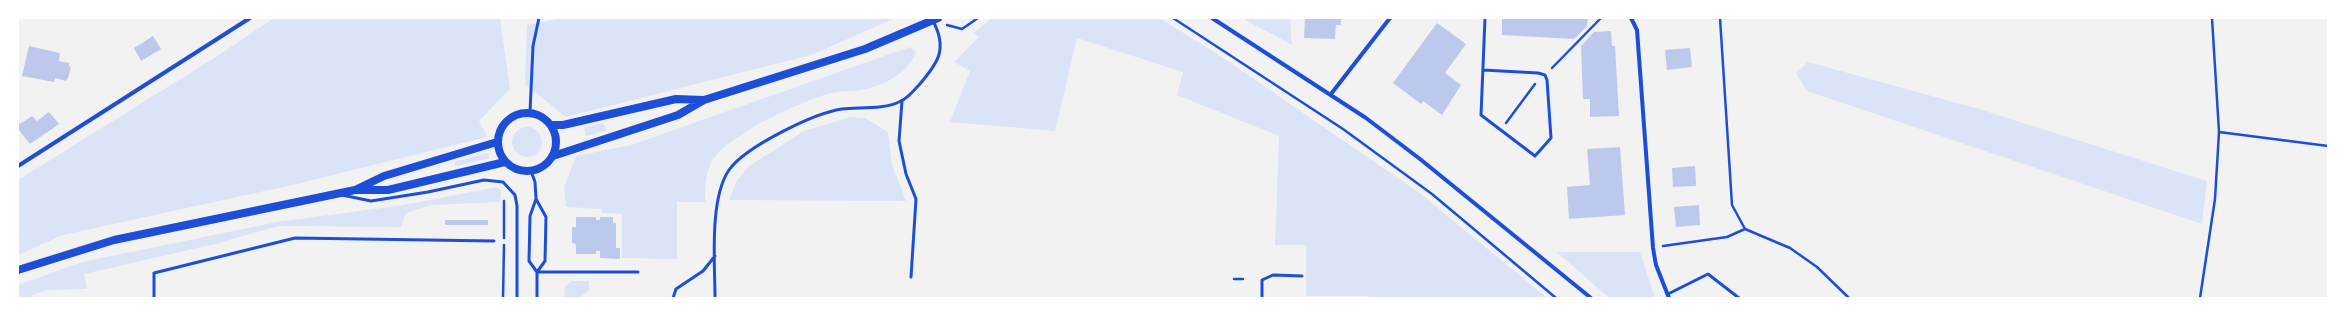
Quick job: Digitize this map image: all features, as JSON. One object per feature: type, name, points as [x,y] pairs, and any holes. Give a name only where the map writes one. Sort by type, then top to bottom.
[{"type":"main road","points":[[553,156],[557,141],[552,125],[542,117],[530,112],[522,112],[507,120],[502,126],[497,142],[500,153],[505,162],[512,168],[531,171],[543,166],[553,156],[678,115],[704,100],[865,49],[936,19]]},
{"type":"main road","points":[[552,125],[563,125],[676,99],[704,100]]},
{"type":"main road","points":[[18,270],[120,239],[338,195],[355,190],[384,176],[497,142]]},
{"type":"main road","points":[[355,190],[388,190],[505,162]]},
{"type":"street","points":[[18,166],[250,18]]},
{"type":"street","points":[[1212,18],[1331,94],[1420,159],[1591,298]]},
{"type":"street","points":[[1331,94],[1390,18]]},
{"type":"street","points":[[1631,18],[1637,30],[1653,248],[1656,265],[1669,296]]},
{"type":"lane","points":[[530,112],[533,46],[539,18]]},
{"type":"lane","points":[[1483,70],[1538,73],[1544,75],[1547,80],[1551,138],[1535,156],[1481,115],[1485,18]]},
{"type":"lane","points":[[716,298],[715,225],[721,189],[725,176],[736,162],[760,145],[798,123],[823,113],[840,109],[887,105],[902,101],[936,63],[941,42],[936,19]]},
{"type":"lane","points":[[902,101],[899,141],[902,160],[914,192],[916,203],[911,277]]},
{"type":"lane","points":[[531,171],[535,182],[536,199],[530,216],[529,261],[537,272]]},
{"type":"lane","points":[[338,195],[371,201],[428,192],[484,180],[503,182],[516,195],[518,206],[517,298]]},
{"type":"lane","points":[[536,199],[546,217],[545,261],[537,272],[537,298]]},
{"type":"lane","points":[[154,298],[154,273],[296,238],[494,240]]},
{"type":"lane","points":[[673,298],[676,289],[703,271],[715,256]]},
{"type":"lane","points":[[537,272],[638,272]]},
{"type":"lane","points":[[1669,296],[1708,274],[1739,298]]},
{"type":"lane","points":[[1262,298],[1262,280],[1274,275],[1302,276]]},
{"type":"path","points":[[936,19],[962,29],[978,18]]},
{"type":"path","points":[[1173,18],[1218,46],[1342,129],[1425,190],[1556,298]]},
{"type":"path","points":[[1720,18],[1732,205],[1746,229],[1790,248],[1817,267],[1849,298]]},
{"type":"path","points":[[2200,298],[2215,199],[2219,132],[2212,18]]},
{"type":"path","points":[[2219,132],[2328,146]]},
{"type":"path","points":[[504,203],[504,298]]},
{"type":"path","points":[[1653,248],[1727,237],[1746,229]]},
{"type":"path","points":[[1234,279],[1243,279]]},
{"type":"shaded area","points":[[274,18],[500,18],[510,89],[479,121],[487,137],[297,184],[63,235],[18,255],[18,180],[219,55]]},
{"type":"shaded area","points":[[565,18],[895,18],[814,54],[566,117],[525,84],[527,25]]},
{"type":"shaded area","points":[[992,18],[1160,18],[1226,60],[1421,194],[1547,298],[1369,298],[1369,296],[1306,296],[1306,245],[1275,245],[1279,136],[1177,95],[1183,72],[1077,38],[1055,131],[950,122],[970,71],[954,62],[979,37],[973,33]]},
{"type":"shaded area","points":[[1242,18],[1290,18],[1292,45]]},
{"type":"shaded area","points":[[910,47],[916,52],[906,68],[882,84],[855,91],[831,93],[799,104],[764,121],[731,142],[711,163],[706,178],[705,202],[677,202],[677,259],[622,258],[622,214],[601,213],[601,209],[566,207],[564,187],[576,156],[631,145]]},
{"type":"shaded area","points":[[1808,62],[1979,109],[2207,181],[2202,224],[1807,91],[1796,73]]},
{"type":"shaded area","points":[[851,117],[865,118],[888,132],[892,165],[906,201],[729,200],[737,180],[749,166],[804,131]]},
{"type":"shaded area","points":[[604,123],[606,131],[586,136],[584,127]]},
{"type":"shaded area","points":[[527,127],[538,131],[542,142],[538,153],[527,157],[516,153],[512,142],[516,131]]},
{"type":"shaded area","points":[[488,153],[489,158],[457,166],[454,165],[456,161]]},
{"type":"shaded area","points":[[497,187],[501,191],[500,202],[432,205],[406,213],[401,227],[278,226],[215,244],[84,274],[87,289],[47,290],[32,295],[31,298],[18,298],[18,285],[82,262],[277,222],[404,205]]},
{"type":"shaded area","points":[[1557,252],[1640,252],[1655,298],[1609,298]]},
{"type":"shaded area","points":[[572,281],[589,281],[589,290],[579,298],[564,298],[565,286]]},
{"type":"building","points":[[1305,18],[1341,18],[1341,25],[1336,25],[1335,39],[1304,38]]},
{"type":"building","points":[[1502,18],[1588,18],[1587,26],[1574,39],[1502,35]]},
{"type":"building","points":[[1437,23],[1466,44],[1445,73],[1461,85],[1442,115],[1423,101],[1421,104],[1393,83]]},
{"type":"building","points":[[1611,31],[1612,46],[1615,46],[1619,116],[1590,117],[1590,99],[1583,99],[1581,46],[1594,32]]},
{"type":"building","points":[[153,36],[161,49],[141,61],[134,48]]},
{"type":"building","points":[[29,46],[60,53],[59,61],[69,63],[69,66],[71,67],[66,81],[55,78],[54,82],[22,76]]},
{"type":"building","points":[[1690,48],[1692,67],[1667,70],[1665,50]]},
{"type":"building","points":[[49,112],[59,124],[30,144],[18,129],[18,122],[20,124],[32,116],[37,121]]},
{"type":"building","points":[[1620,147],[1625,215],[1569,219],[1567,187],[1590,185],[1587,149]]},
{"type":"building","points":[[1695,166],[1696,186],[1673,187],[1672,168]]},
{"type":"building","points":[[1699,205],[1700,225],[1676,227],[1674,207]]},
{"type":"building","points":[[576,217],[596,217],[596,220],[600,220],[600,217],[613,217],[613,223],[616,223],[616,248],[620,248],[620,259],[600,258],[600,251],[596,251],[596,254],[576,254],[576,244],[572,243],[572,227],[576,227]]},
{"type":"building","points":[[445,220],[488,220],[488,225],[445,225]]}]
